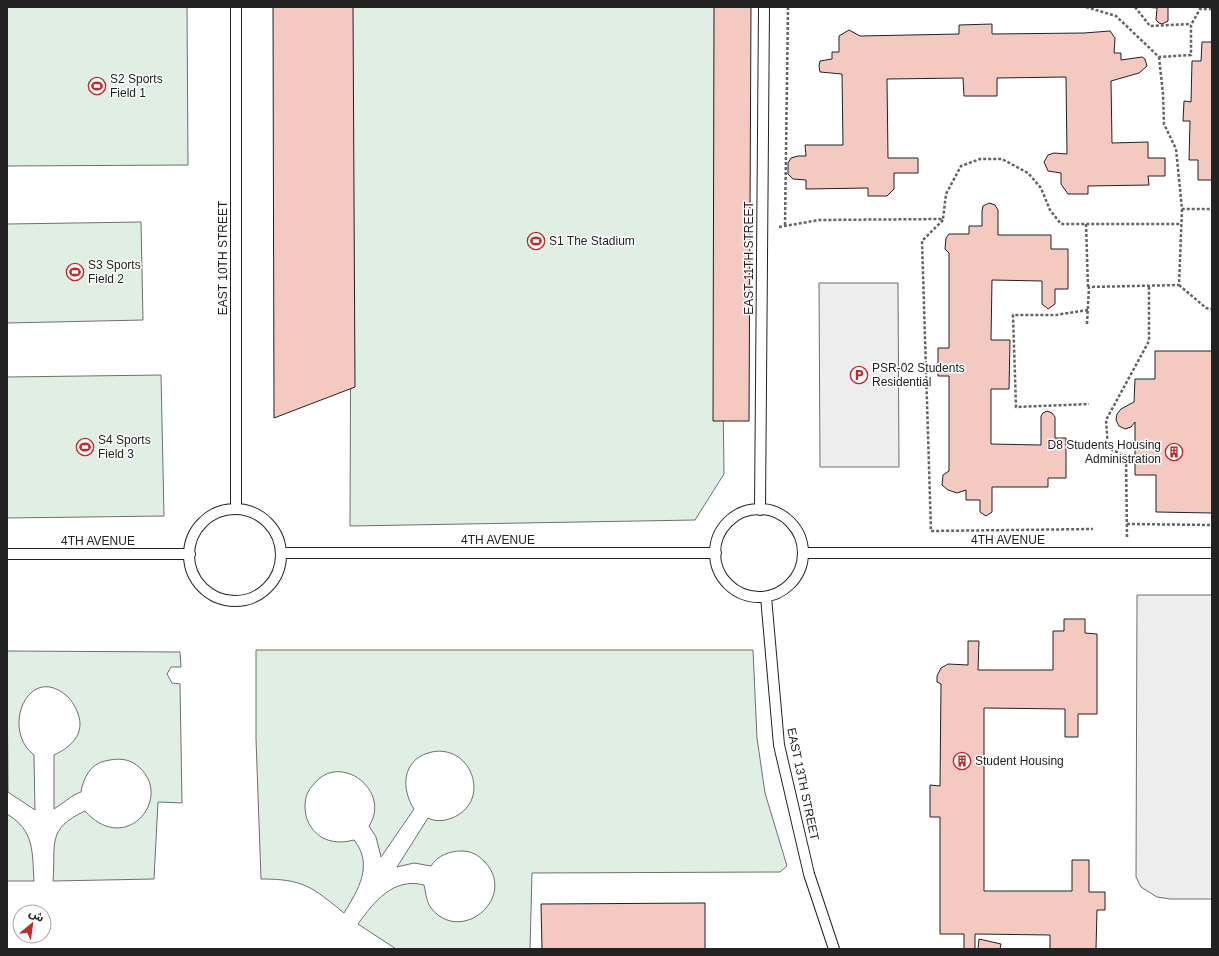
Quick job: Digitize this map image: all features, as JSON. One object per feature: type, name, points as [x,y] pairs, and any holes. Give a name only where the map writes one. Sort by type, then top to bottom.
[{"type":"lane","name":"EAST 10TH STREET","points":[[236,7],[236,509]]},
{"type":"lane","name":"EAST 11TH STREET","points":[[760,510],[764,7]]},
{"type":"lane","points":[[236,509],[254,513],[265,520],[274,529],[279,541],[281,554],[280,567],[270,584],[255,596],[243,600],[230,600],[217,596],[206,589],[197,580],[192,568],[190,554],[191,542],[197,530],[205,520],[216,513],[236,509]]},
{"type":"lane","points":[[753,510],[760,510],[777,513],[788,520],[796,529],[804,553],[802,565],[797,577],[789,586],[778,593],[766,597],[754,597],[742,594],[731,587],[723,578],[718,566],[716,553],[717,542],[722,530],[730,520],[740,514],[753,510]]},
{"type":"lane","name":"4TH AVENUE","points":[[804,553],[1212,552]]},
{"type":"lane","name":"4TH AVENUE","points":[[281,554],[716,553]]},
{"type":"lane","name":"4TH AVENUE","points":[[7,554],[190,554]]},
{"type":"lane","name":"EAST 13TH STREET","points":[[766,597],[779,745],[809,874],[834,949]]},
{"type":"path","points":[[786,225],[788,7]]},
{"type":"path","points":[[1086,7],[1116,16],[1159,57],[1163,94],[1164,124],[1176,149],[1182,209],[1180,285]]},
{"type":"path","points":[[1134,7],[1150,26],[1191,24]]},
{"type":"path","points":[[1159,57],[1191,55],[1191,24],[1200,9],[1212,9]]},
{"type":"path","points":[[1093,530],[931,531],[922,241],[943,219],[946,194],[961,166],[980,159],[1002,159],[1028,173],[1041,188],[1050,210],[1061,224],[1181,224]]},
{"type":"path","points":[[1182,209],[1212,209]]},
{"type":"path","points":[[762,229],[819,220],[943,219]]},
{"type":"path","points":[[1086,224],[1088,296]]},
{"type":"path","points":[[1128,553],[1126,456],[1108,448],[1106,420],[1149,341],[1149,285]]},
{"type":"path","points":[[1087,324],[1088,287],[1180,285],[1206,308],[1212,309]]},
{"type":"path","points":[[1088,310],[1056,315],[1013,315],[1016,407],[1089,404]]},
{"type":"path","points":[[1127,524],[1212,525]]},
{"type":"green space","name":"S2 Sports Field 1","points":[[7,7],[187,7],[188,165],[7,166]]},
{"type":"green space","name":"S1 The Stadium","points":[[352,7],[718,7],[724,474],[695,520],[350,526]]},
{"type":"green space","name":"S3 Sports Field 2","points":[[141,222],[143,320],[7,323],[7,224]]},
{"type":"green space","name":"S4 Sports Field 3","points":[[161,375],[164,516],[7,518],[7,377]]},
{"type":"green space","points":[[256,650],[753,650],[757,738],[765,793],[787,866],[780,872],[532,873],[530,949],[396,949],[358,924],[385,893],[394,888],[413,883],[424,885],[427,900],[431,908],[443,918],[457,922],[470,919],[482,912],[491,902],[495,889],[493,875],[484,861],[477,855],[465,851],[453,852],[441,856],[431,866],[414,863],[397,867],[428,818],[437,821],[446,820],[465,810],[472,799],[474,787],[472,774],[465,763],[455,755],[443,751],[428,753],[419,757],[413,762],[406,776],[406,785],[407,793],[414,809],[381,857],[376,837],[369,826],[374,813],[374,800],[369,789],[360,780],[349,774],[337,772],[325,775],[314,784],[307,794],[305,803],[306,815],[311,827],[321,837],[329,840],[345,842],[354,840],[360,849],[363,859],[362,877],[359,886],[344,913],[307,886],[276,879],[261,879],[256,739]]},
{"type":"green space","points":[[7,651],[180,652],[181,667],[171,667],[167,674],[172,683],[180,684],[182,803],[158,802],[154,879],[53,881],[54,847],[59,831],[64,824],[85,811],[101,824],[116,828],[129,825],[140,818],[148,807],[151,793],[148,780],[139,767],[127,760],[114,759],[95,765],[83,782],[81,792],[54,809],[54,755],[64,750],[72,743],[78,734],[80,721],[76,709],[68,697],[54,688],[41,687],[31,693],[24,703],[20,716],[19,730],[24,744],[34,755],[35,810],[8,792]]},
{"type":"green space","points":[[7,814],[23,828],[27,835],[32,852],[34,881],[7,881]]},
{"type":"shaded area","name":"PSR-02 Students Residential","points":[[819,283],[898,283],[899,467],[820,467]]},
{"type":"shaded area","points":[[1137,595],[1212,595],[1212,899],[1170,899],[1157,897],[1141,887],[1136,877]]},
{"type":"building","points":[[273,7],[353,7],[355,387],[274,418]]},
{"type":"building","points":[[714,7],[751,7],[749,421],[713,421]]},
{"type":"building","points":[[1143,7],[1168,7],[1168,21],[1162,24],[1159,23],[1156,20],[1157,8]]},
{"type":"building","points":[[992,24],[992,34],[1084,33],[1110,31],[1115,38],[1114,53],[1121,53],[1121,60],[1142,57],[1145,59],[1147,66],[1139,73],[1111,81],[1112,143],[1148,142],[1148,158],[1165,158],[1165,176],[1148,176],[1149,185],[1088,186],[1088,194],[1068,194],[1061,184],[1061,173],[1048,171],[1044,162],[1048,155],[1054,153],[1067,154],[1066,77],[997,78],[997,96],[964,96],[963,78],[887,79],[888,158],[918,158],[918,173],[894,173],[894,189],[887,196],[868,196],[868,188],[806,189],[806,180],[793,179],[788,174],[788,163],[791,158],[806,156],[805,145],[843,145],[842,74],[820,72],[819,66],[820,61],[832,59],[832,52],[839,52],[839,36],[849,30],[860,36],[959,34],[959,25]]},
{"type":"building","points":[[1202,42],[1212,42],[1212,180],[1198,180],[1198,160],[1189,160],[1190,121],[1183,121],[1184,101],[1191,102],[1192,61],[1201,61]]},
{"type":"building","points":[[989,203],[995,205],[998,210],[998,235],[1051,235],[1051,249],[1068,249],[1068,289],[1055,289],[1055,304],[1048,309],[1042,304],[1042,281],[992,280],[991,340],[1010,340],[1009,389],[991,389],[991,444],[1041,445],[1041,416],[1047,411],[1052,413],[1055,417],[1055,438],[1066,438],[1066,478],[1048,478],[1048,487],[992,487],[992,512],[986,516],[980,512],[980,500],[966,500],[966,490],[957,493],[948,490],[942,485],[943,475],[949,471],[949,376],[938,376],[938,348],[949,348],[949,253],[945,249],[946,238],[949,234],[969,234],[969,226],[982,226],[983,206]]},
{"type":"building","name":"D8 Students Housing Administration","points":[[1155,351],[1212,351],[1212,513],[1156,512],[1156,475],[1135,475],[1135,422],[1131,427],[1125,429],[1119,426],[1116,420],[1117,414],[1121,409],[1134,402],[1135,379],[1155,379]]},
{"type":"building","name":"Student Housing","points":[[1064,619],[1085,619],[1085,633],[1097,634],[1097,714],[1078,714],[1078,737],[1065,737],[1065,709],[984,708],[984,891],[1072,891],[1072,860],[1089,860],[1089,892],[1105,892],[1105,910],[1097,910],[1096,949],[1050,949],[1050,935],[975,934],[975,949],[964,949],[964,934],[940,934],[940,817],[930,817],[930,785],[940,786],[941,684],[937,682],[937,676],[941,668],[948,664],[968,665],[968,641],[979,641],[978,670],[1053,670],[1053,631],[1064,631]]},
{"type":"building","points":[[705,903],[705,949],[542,949],[541,904]]},
{"type":"building","points":[[979,939],[1001,944],[1000,949],[978,949]]},
{"type":"place","name":"S2 Sports Field 1","points":[[97,86]]},
{"type":"place","name":"S1 The Stadium","points":[[536,241]]},
{"type":"place","name":"S3 Sports Field 2","points":[[75,272]]},
{"type":"place","name":"PSR-02 Students Residential","points":[[859,375]]},
{"type":"place","name":"S4 Sports Field 3","points":[[85,447]]},
{"type":"place","name":"D8 Students Housing Administration","points":[[1174,452]]},
{"type":"place","name":"Student Housing","points":[[962,761]]}]
